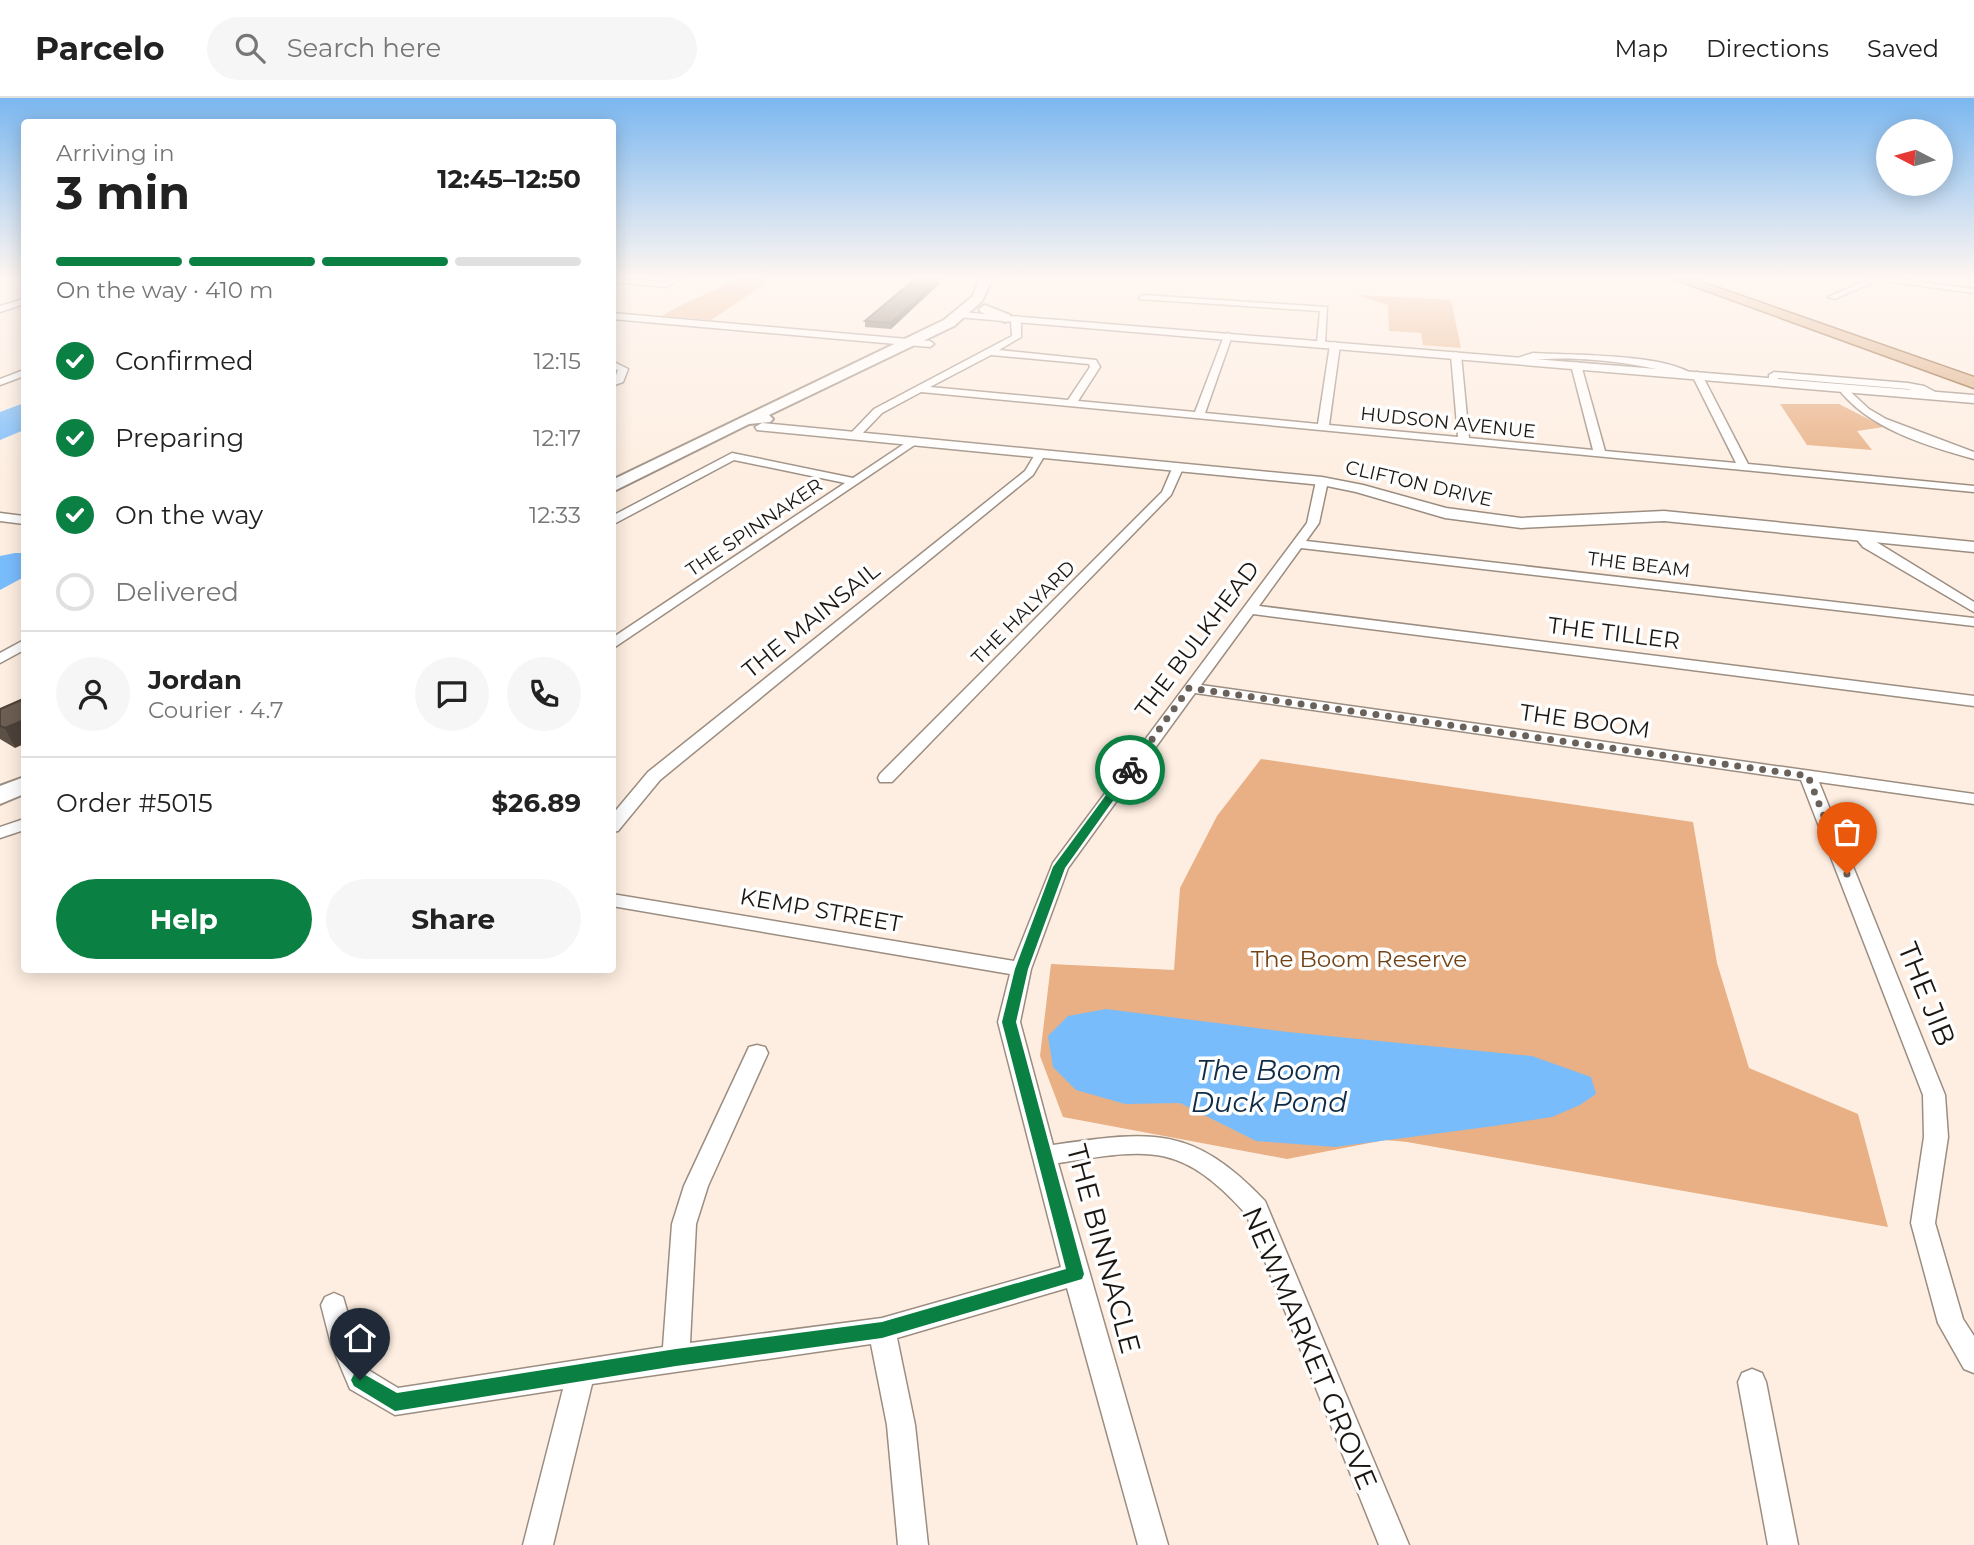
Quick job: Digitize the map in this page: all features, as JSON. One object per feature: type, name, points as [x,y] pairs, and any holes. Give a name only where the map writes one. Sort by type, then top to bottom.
[{"type":"main road","points":[[616,497],[903,347]]},
{"type":"main road","points":[[616,485],[925,347]]},
{"type":"main road","points":[[1851,347],[1973,395]]},
{"type":"main road","points":[[1885,347],[1974,378]]},
{"type":"main road","points":[[0,781],[21,772]]},
{"type":"main road","points":[[0,796],[21,786]]},
{"type":"street","points":[[856,434],[878,411],[1000,347]]},
{"type":"street","points":[[1199,416],[1224,347]]},
{"type":"street","points":[[1323,427],[1335,347]]},
{"type":"street","points":[[1353,347],[1842,387],[1973,395]]},
{"type":"street","points":[[991,352],[1093,362],[1095,367],[1071,404]]},
{"type":"street","points":[[1456,355],[1464,442]]},
{"type":"street","points":[[1516,360],[1533,356],[1654,366],[1676,369],[1692,375],[1744,468]]},
{"type":"street","points":[[1576,365],[1600,454]]},
{"type":"street","points":[[616,366],[623,369],[623,375],[616,380]]},
{"type":"street","points":[[0,382],[21,374]]},
{"type":"street","points":[[1772,381],[1774,375],[1908,386],[1934,394]]},
{"type":"street","points":[[1842,387],[1848,398],[1860,408],[1884,421],[1974,456]]},
{"type":"street","name":"HUDSON AVENUE","points":[[919,389],[1974,489]]},
{"type":"street","name":"CLIFTON DRIVE","points":[[759,423],[1322,481],[1358,488],[1445,513],[1509,522],[1539,524],[1664,516],[1974,547]]},
{"type":"street","name":"THE SPINNAKER","points":[[616,642],[917,440]]},
{"type":"street","name":"THE MAINSAIL","points":[[616,822],[654,776],[1029,473],[1041,453]]},
{"type":"street","points":[[616,518],[732,456],[855,482]]},
{"type":"street","name":"THE HALYARD","points":[[886,778],[1167,493],[1178,466]]},
{"type":"street","name":"THE BULKHEAD","points":[[1021,969],[1059,867],[1189,688],[1299,544],[1313,523],[1322,481]]},
{"type":"street","points":[[0,517],[21,520]]},
{"type":"street","points":[[1860,536],[1867,544],[1974,608]]},
{"type":"street","name":"THE BEAM","points":[[1299,544],[1974,622]]},
{"type":"street","name":"THE TILLER","points":[[1249,609],[1974,701]]},
{"type":"street","points":[[0,659],[21,647]]},
{"type":"street","name":"THE BOOM","points":[[1189,688],[1974,799]]},
{"type":"street","name":"THE JIB","points":[[1808,776],[1934,1095],[1936,1138],[1923,1223],[1951,1323],[1974,1360]]},
{"type":"street","points":[[0,833],[21,825]]},
{"type":"street","name":"KEMP STREET","points":[[616,901],[1021,969]]},
{"type":"street","name":"THE BINNACLE","points":[[1021,969],[1009,1022],[1076,1274],[1153,1545]]},
{"type":"street","points":[[676,1358],[684,1224],[696,1186],[757,1053]]},
{"type":"street","name":"NEWMARKET GROVE","points":[[1046,1155],[1119,1145],[1154,1144],[1181,1148],[1207,1162],[1236,1184],[1256,1208],[1394,1545]]},
{"type":"street","points":[[334,1305],[344,1344],[360,1380],[395,1402],[676,1358],[882,1330],[1076,1274]]},
{"type":"street","points":[[882,1330],[901,1425],[913,1545]]},
{"type":"street","points":[[538,1545],[581,1373]]},
{"type":"street","points":[[1752,1382],[1783,1545]]},
{"type":"green space","points":[[1780,404],[1839,404],[1884,427],[1857,431],[1872,450],[1807,445]]},
{"type":"green space","name":"The Boom Reserve","points":[[1261,759],[1693,822],[1717,963],[1749,1068],[1858,1114],[1888,1227],[1407,1142],[1385,1140],[1287,1159],[1063,1117],[1040,1056],[1051,964],[1174,970],[1180,888],[1217,816]]},
{"type":"water","points":[[21,404],[21,431],[0,440],[0,412]]},
{"type":"water","points":[[21,553],[21,579],[0,590],[0,556]]},
{"type":"water","name":"The Boom Duck Pond","points":[[1106,1009],[1288,1032],[1532,1056],[1591,1077],[1596,1094],[1580,1105],[1552,1117],[1494,1126],[1335,1147],[1256,1141],[1180,1103],[1125,1104],[1076,1090],[1053,1067],[1048,1036],[1068,1016]]},
{"type":"building","points":[[21,700],[21,721],[5,728],[0,726],[0,709]]},
{"type":"way so far","points":[[1130,770],[1189,688],[1808,776],[1847,874]]},
{"type":"route","points":[[360,1380],[395,1402],[676,1358],[882,1330],[1076,1274],[1009,1022],[1021,969],[1059,867],[1130,770]]}]
